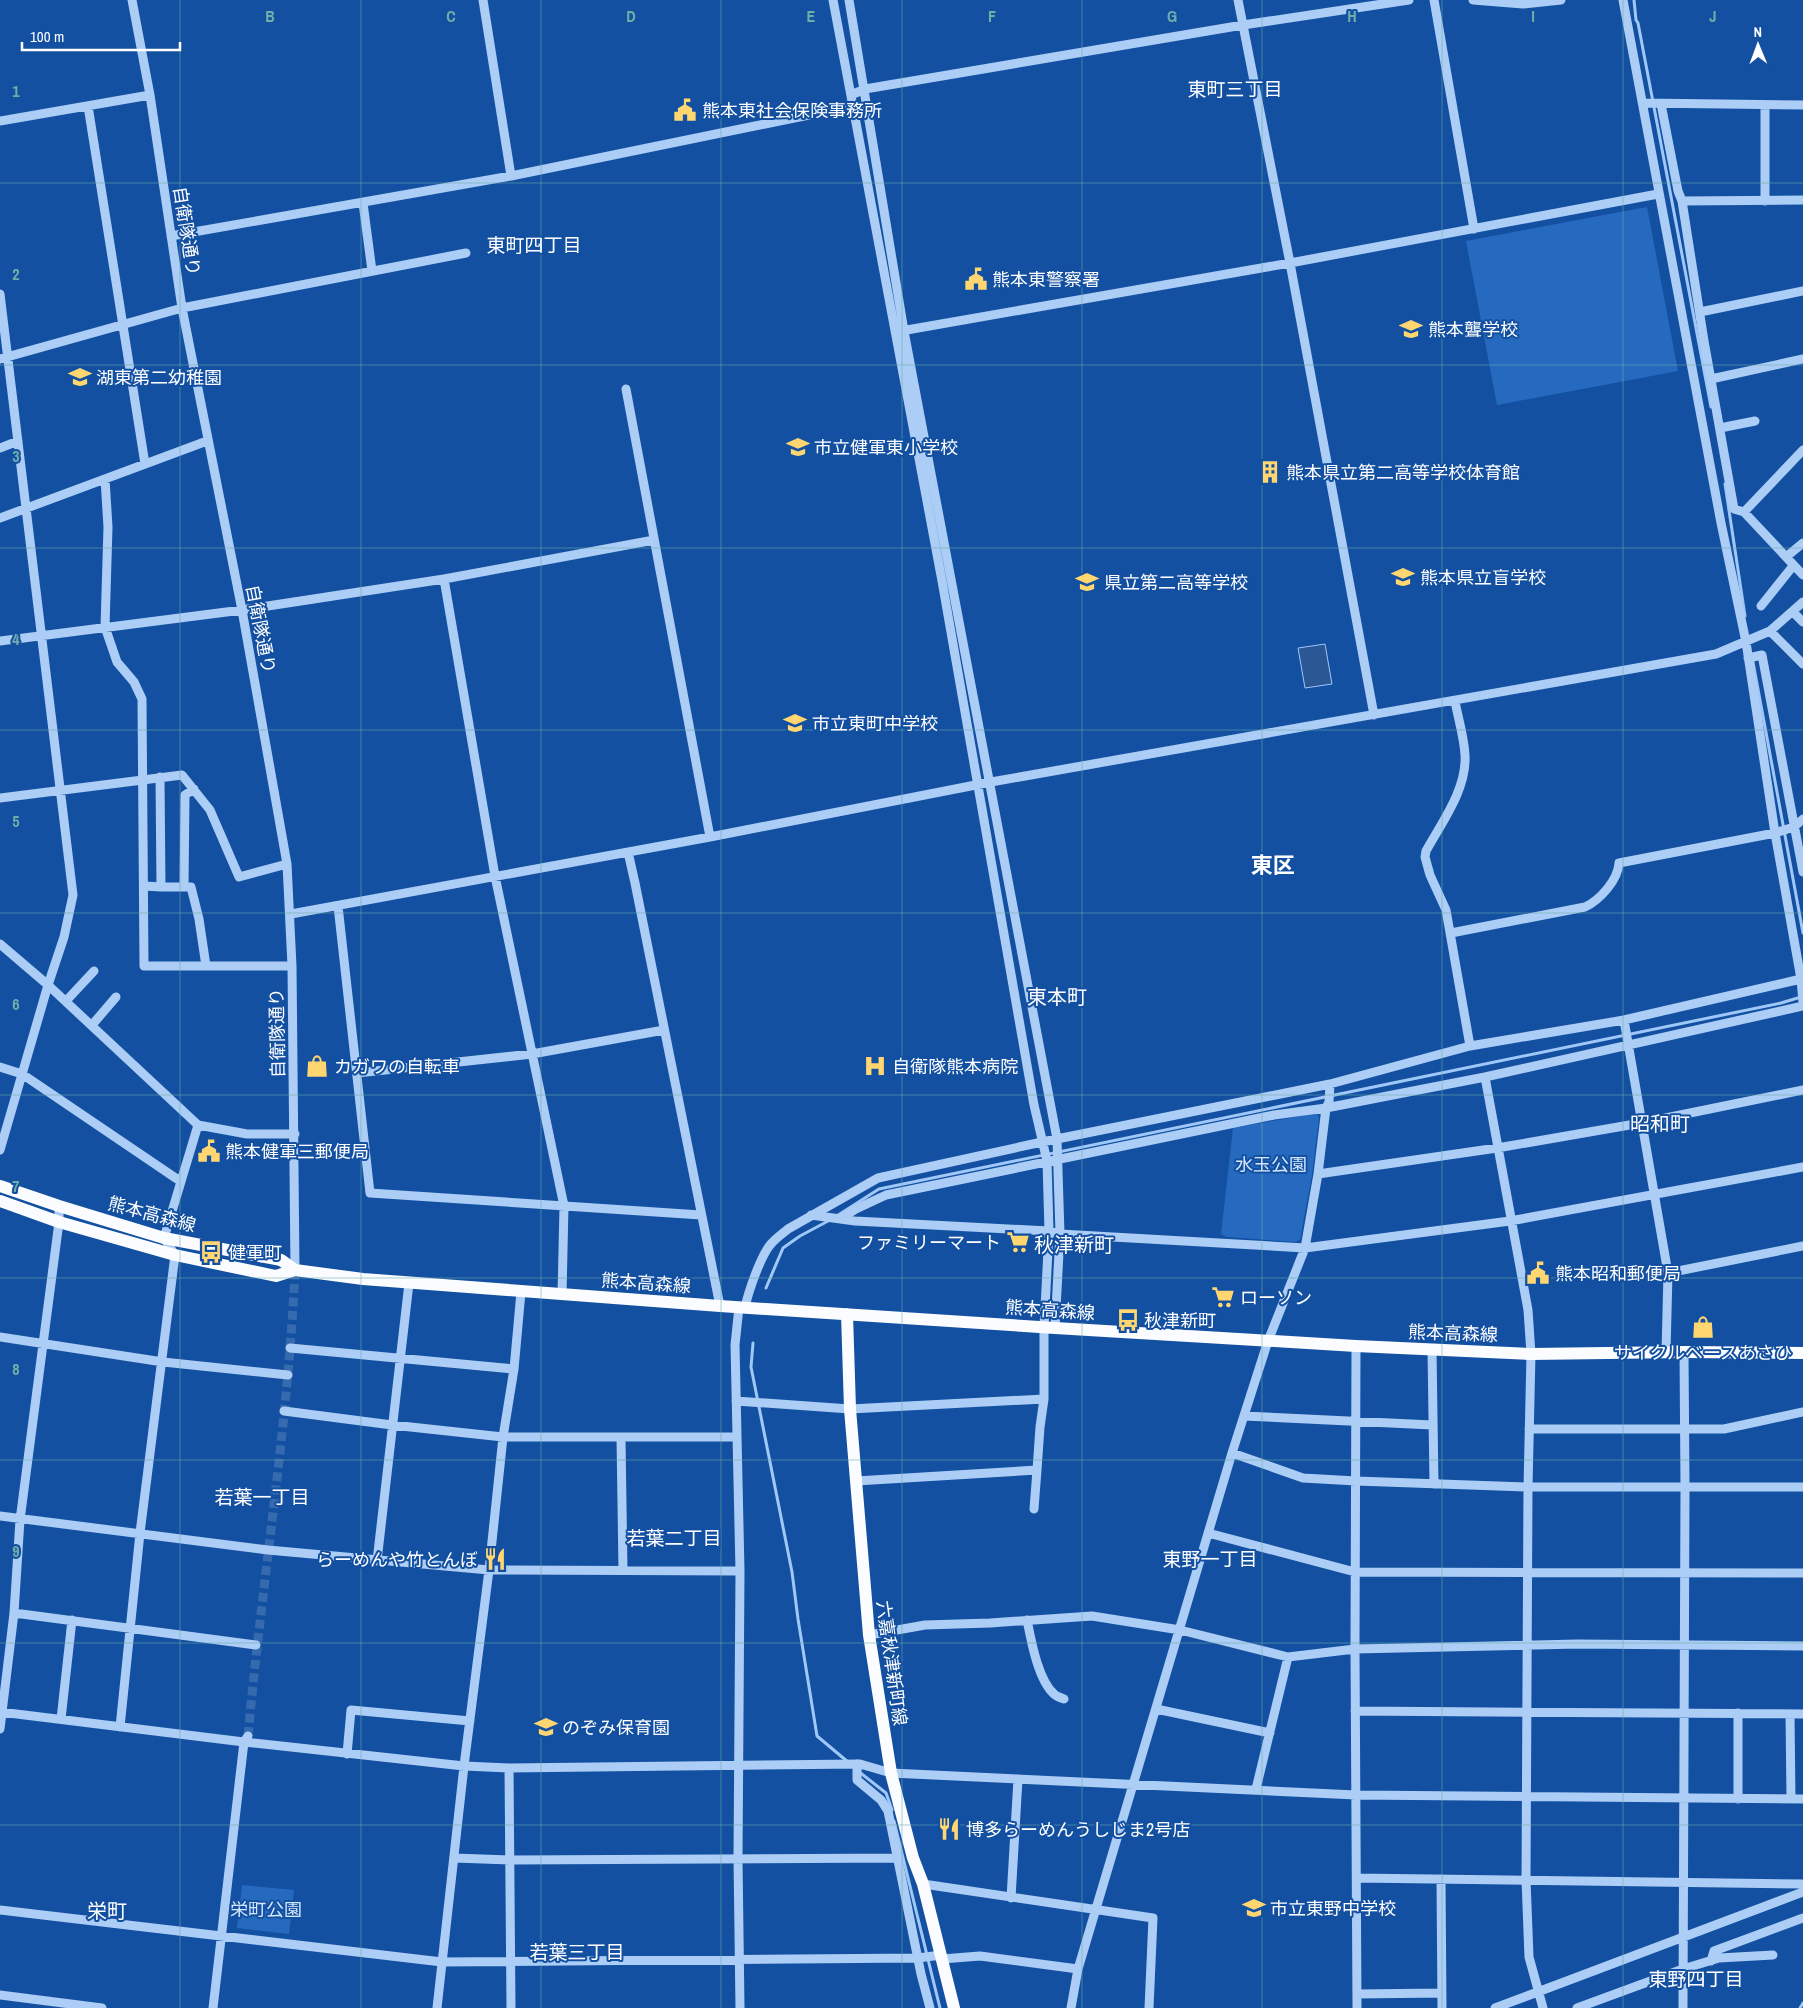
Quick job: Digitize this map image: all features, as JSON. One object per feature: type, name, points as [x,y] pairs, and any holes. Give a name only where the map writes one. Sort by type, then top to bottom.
[{"type":"main road","name":"熊本高森線","points":[[0,1186],[164,1238],[281,1260],[295,1270]]},
{"type":"main road","name":"熊本高森線","points":[[0,1201],[59,1222],[175,1256],[276,1276],[295,1270],[363,1279],[562,1295],[1050,1328],[1432,1350],[1531,1354],[1666,1352],[1803,1353]]},
{"type":"main road","name":"六嘉秋津新町線","points":[[846,1314],[850,1408],[869,1635],[891,1773],[913,1858],[923,1884],[939,1957],[954,2008]]},
{"type":"street","name":"自衛隊通り","points":[[132,0],[150,95],[182,308],[242,610],[287,864],[291,914],[295,1134],[295,1270]]},
{"type":"street","points":[[483,0],[511,176]]},
{"type":"street","points":[[833,0],[942,581],[1034,1105],[1047,1161],[1050,1328]]},
{"type":"street","points":[[849,0],[904,331],[1057,1139],[1060,1234],[1040,1427],[1034,1509]]},
{"type":"street","points":[[1238,0],[1290,263],[1374,715]]},
{"type":"street","points":[[851,95],[865,89],[1243,25],[1409,0]]},
{"type":"street","points":[[1434,0],[1474,229]]},
{"type":"street","points":[[1473,0],[1523,4],[1561,0]]},
{"type":"street","points":[[1623,0],[1720,523],[1746,642],[1775,833],[1801,979],[1803,1002]]},
{"type":"street","points":[[0,121],[150,95]]},
{"type":"street","points":[[1643,104],[1803,105]]},
{"type":"street","points":[[1661,104],[1678,191],[1682,201],[1704,342],[1734,509],[1744,512],[1803,575]]},
{"type":"street","points":[[1765,105],[1765,201]]},
{"type":"street","points":[[88,106],[145,464]]},
{"type":"street","points":[[171,236],[511,176],[853,106]]},
{"type":"street","points":[[894,332],[1290,263],[1658,194]]},
{"type":"street","points":[[1682,201],[1803,200]]},
{"type":"street","points":[[363,203],[372,271]]},
{"type":"street","points":[[4,358],[182,308],[466,253]]},
{"type":"street","points":[[1700,312],[1803,291]]},
{"type":"street","points":[[0,294],[4,358],[18,441],[73,894],[64,937],[48,984],[0,1150]]},
{"type":"street","points":[[1687,345],[1704,342]]},
{"type":"street","points":[[1711,379],[1803,359]]},
{"type":"street","points":[[626,389],[710,837]]},
{"type":"street","points":[[1720,428],[1755,421]]},
{"type":"street","points":[[0,448],[18,441]]},
{"type":"street","points":[[0,518],[207,441]]},
{"type":"street","points":[[1744,512],[1803,450]]},
{"type":"street","points":[[105,479],[108,527],[105,627],[117,662],[134,682],[142,699],[144,966],[292,966]]},
{"type":"street","points":[[0,641],[242,610],[444,579],[654,540]]},
{"type":"street","points":[[1786,557],[1803,542]]},
{"type":"street","points":[[1761,606],[1793,566]]},
{"type":"street","points":[[444,579],[496,876],[564,1206],[562,1295]]},
{"type":"street","points":[[291,914],[710,837],[990,782],[1716,654],[1770,631],[1803,602]]},
{"type":"street","points":[[1793,612],[1803,622]]},
{"type":"street","points":[[1770,631],[1803,664]]},
{"type":"street","points":[[1748,658],[1762,655],[1803,872]]},
{"type":"street","points":[[1455,701],[1465,755],[1462,779],[1458,792],[1426,851],[1425,857],[1430,875],[1446,910],[1470,1046]]},
{"type":"street","points":[[0,798],[144,778],[182,775],[210,810],[239,877],[287,864]]},
{"type":"street","points":[[160,777],[161,886]]},
{"type":"street","points":[[184,887],[185,795],[194,789]]},
{"type":"street","points":[[1451,933],[1585,907],[1599,897],[1618,873],[1619,863],[1775,833],[1794,827],[1803,819]]},
{"type":"street","points":[[628,852],[636,883],[720,1306]]},
{"type":"street","points":[[144,886],[191,887],[199,919],[206,966]]},
{"type":"street","points":[[338,906],[370,1193],[701,1215]]},
{"type":"street","points":[[0,944],[48,984],[198,1125],[247,1134],[295,1134]]},
{"type":"street","points":[[66,1001],[94,971]]},
{"type":"street","points":[[740,2008],[738,1858],[740,1571],[735,1345],[742,1307],[769,1246],[788,1228],[878,1178],[1044,1146],[1057,1139],[1330,1088],[1470,1046],[1625,1024],[1801,979]]},
{"type":"street","points":[[92,1025],[116,997]]},
{"type":"street","points":[[840,1219],[886,1195],[1274,1115],[1486,1077],[1628,1041],[1803,1006]]},
{"type":"street","points":[[1625,1024],[1668,1273],[1666,1352]]},
{"type":"street","points":[[358,1073],[532,1054],[664,1030]]},
{"type":"street","points":[[0,1067],[22,1074],[180,1181]]},
{"type":"street","points":[[1486,1077],[1510,1221],[1528,1310],[1531,1354],[1526,1646],[1526,1880],[1529,1957],[1543,2008]]},
{"type":"street","points":[[1071,2008],[1078,1969],[1232,1453],[1268,1341],[1305,1248],[1330,1088]]},
{"type":"street","points":[[1318,1174],[1498,1148],[1641,1123],[1803,1090]]},
{"type":"street","points":[[120,1727],[140,1532],[175,1256],[164,1238],[198,1125]]},
{"type":"street","points":[[811,1215],[855,1221],[1048,1231],[1060,1234],[1305,1248],[1510,1221],[1655,1196],[1803,1167]]},
{"type":"street","points":[[0,1729],[14,1613],[20,1520],[59,1222],[59,1206]]},
{"type":"street","points":[[1668,1273],[1803,1246]]},
{"type":"street","points":[[377,1561],[409,1283]]},
{"type":"street","points":[[437,2008],[503,1437],[514,1369],[521,1292]]},
{"type":"street","points":[[0,1337],[163,1362],[288,1375]]},
{"type":"street","points":[[1356,1346],[1355,1711],[1357,2008]]},
{"type":"street","points":[[290,1348],[400,1360],[514,1369]]},
{"type":"street","points":[[1432,1350],[1434,1484]]},
{"type":"street","points":[[1682,2008],[1684,1352]]},
{"type":"street","points":[[736,1401],[850,1408],[1044,1399]]},
{"type":"street","points":[[284,1411],[503,1437],[737,1437]]},
{"type":"street","points":[[1529,1429],[1724,1429],[1803,1412]]},
{"type":"street","points":[[1244,1416],[1432,1425]]},
{"type":"street","points":[[621,1438],[623,1570]]},
{"type":"street","points":[[1232,1453],[1303,1478],[1528,1487],[1803,1487]]},
{"type":"street","points":[[856,1481],[1037,1470]]},
{"type":"street","points":[[0,1516],[20,1520],[140,1532],[268,1550],[489,1570],[740,1571]]},
{"type":"street","points":[[1208,1533],[1355,1572],[1803,1573]]},
{"type":"street","points":[[14,1613],[256,1644]]},
{"type":"street","points":[[869,1635],[925,1625],[1092,1616],[1180,1630],[1288,1656],[1355,1648],[1803,1646]]},
{"type":"street","points":[[61,1719],[72,1620]]},
{"type":"street","points":[[1027,1620],[1035,1657],[1040,1670],[1054,1694],[1064,1699]]},
{"type":"street","points":[[1256,1789],[1288,1656]]},
{"type":"street","points":[[347,1754],[351,1710],[470,1721]]},
{"type":"street","points":[[1156,1710],[1270,1733]]},
{"type":"street","points":[[1355,1711],[1803,1714]]},
{"type":"street","points":[[1,1712],[120,1727],[246,1739],[347,1754],[464,1766],[509,1768],[857,1764],[891,1773],[1356,1794],[1803,1799]]},
{"type":"street","points":[[1738,1713],[1738,1799]]},
{"type":"street","points":[[1790,1714],[1791,1799]]},
{"type":"street","points":[[213,2008],[246,1739]]},
{"type":"street","points":[[857,1764],[857,1780],[881,1800],[888,1811],[930,2008]]},
{"type":"street","points":[[509,1768],[511,2008]]},
{"type":"street","points":[[1011,1898],[1018,1779]]},
{"type":"street","points":[[454,1858],[511,1860],[897,1858]]},
{"type":"street","points":[[1357,1878],[1803,1884]]},
{"type":"street","points":[[1441,1879],[1442,2008]]},
{"type":"street","points":[[923,1884],[1153,1918],[1149,2008]]},
{"type":"street","points":[[1496,2008],[1803,1892]]},
{"type":"street","points":[[0,1910],[442,1962],[740,1961],[980,1956],[1078,1969]]},
{"type":"street","points":[[1710,1961],[1714,1951],[1803,1918]]},
{"type":"street","points":[[1576,2008],[1719,1958],[1773,1955]]},
{"type":"street","points":[[1357,1994],[1442,1993]]},
{"type":"street","points":[[0,1995],[102,2008]]},
{"type":"green space","points":[[1647,207],[1678,371],[1497,405],[1466,241]]},
{"type":"green space","name":"水玉公園","points":[[1317,1113],[1319,1118],[1312,1175],[1300,1240],[1295,1242],[1227,1237],[1221,1234],[1233,1128]]},
{"type":"green space","name":"栄町公園","points":[[242,1885],[294,1890],[289,1934],[237,1928]]},
{"type":"shaded area","points":[[1325,644],[1332,684],[1305,688],[1298,648]]},
{"type":"waterway","points":[[1634,0],[1636,20],[1711,407]]},
{"type":"waterway","points":[[1725,484],[1745,616]]},
{"type":"waterway","points":[[1753,662],[1803,933]]},
{"type":"waterway","points":[[835,1217],[879,1189],[1781,1003],[1801,997]]},
{"type":"waterway","points":[[766,1288],[783,1248],[800,1236],[830,1220]]},
{"type":"waterway","points":[[753,1343],[751,1367],[792,1572],[817,1736],[848,1762]]},
{"type":"waterway","points":[[858,1771],[886,1793],[892,1810]]},
{"type":"waterway","points":[[894,1821],[940,2008]]},
{"type":"waterway","points":[[1800,2008],[1803,2003]]},
{"type":"tunnel","points":[[248,1736],[287,1387],[295,1270]]},
{"type":"tram line","points":[[0,1191],[130,1231],[195,1248],[262,1262]]},
{"type":"place","name":"熊本東社会保険事務所","points":[[685,110]]},
{"type":"place","name":"熊本東警察署","points":[[976,279]]},
{"type":"place","name":"熊本聾学校","points":[[1411,329]]},
{"type":"place","name":"湖東第二幼稚園","points":[[80,377]]},
{"type":"place","name":"市立健軍東小学校","points":[[798,447]]},
{"type":"place","name":"熊本県立第二高等学校体育館","points":[[1270,472]]},
{"type":"place","name":"熊本県立盲学校","points":[[1403,577]]},
{"type":"place","name":"県立第二高等学校","points":[[1087,582]]},
{"type":"place","name":"市立東町中学校","points":[[795,723]]},
{"type":"place","name":"カガワの自転車","points":[[317,1066]]},
{"type":"place","name":"自衛隊熊本病院","points":[[875,1066]]},
{"type":"place","name":"熊本健軍三郵便局","points":[[209,1151]]},
{"type":"place","name":"ファミリーマート","points":[[1018,1242]]},
{"type":"place","name":"健軍町","points":[[211,1252]]},
{"type":"place","name":"熊本昭和郵便局","points":[[1538,1273]]},
{"type":"place","name":"ローソン","points":[[1223,1297]]},
{"type":"place","name":"秋津新町","points":[[1128,1320]]},
{"type":"place","name":"サイクルベースあさひ","points":[[1703,1327]]},
{"type":"place","name":"らーめんや竹とんぼ","points":[[495,1559]]},
{"type":"place","name":"のぞみ保育園","points":[[546,1727]]},
{"type":"place","name":"博多らーめんうしじま2号店","points":[[949,1829]]},
{"type":"place","name":"市立東野中学校","points":[[1254,1908]]},
{"type":"district","name":"東町三丁目","points":[[1235,89]]},
{"type":"district","name":"東町四丁目","points":[[534,245]]},
{"type":"district","name":"東区","points":[[1273,865]]},
{"type":"district","name":"東本町","points":[[1057,996]]},
{"type":"district","name":"昭和町","points":[[1660,1123]]},
{"type":"district","name":"秋津新町","points":[[1074,1244]]},
{"type":"district","name":"若葉一丁目","points":[[262,1497]]},
{"type":"district","name":"若葉二丁目","points":[[674,1538]]},
{"type":"district","name":"東野一丁目","points":[[1210,1559]]},
{"type":"district","name":"栄町","points":[[107,1910]]},
{"type":"district","name":"若葉三丁目","points":[[577,1952]]},
{"type":"district","name":"東野四丁目","points":[[1696,1979]]}]
